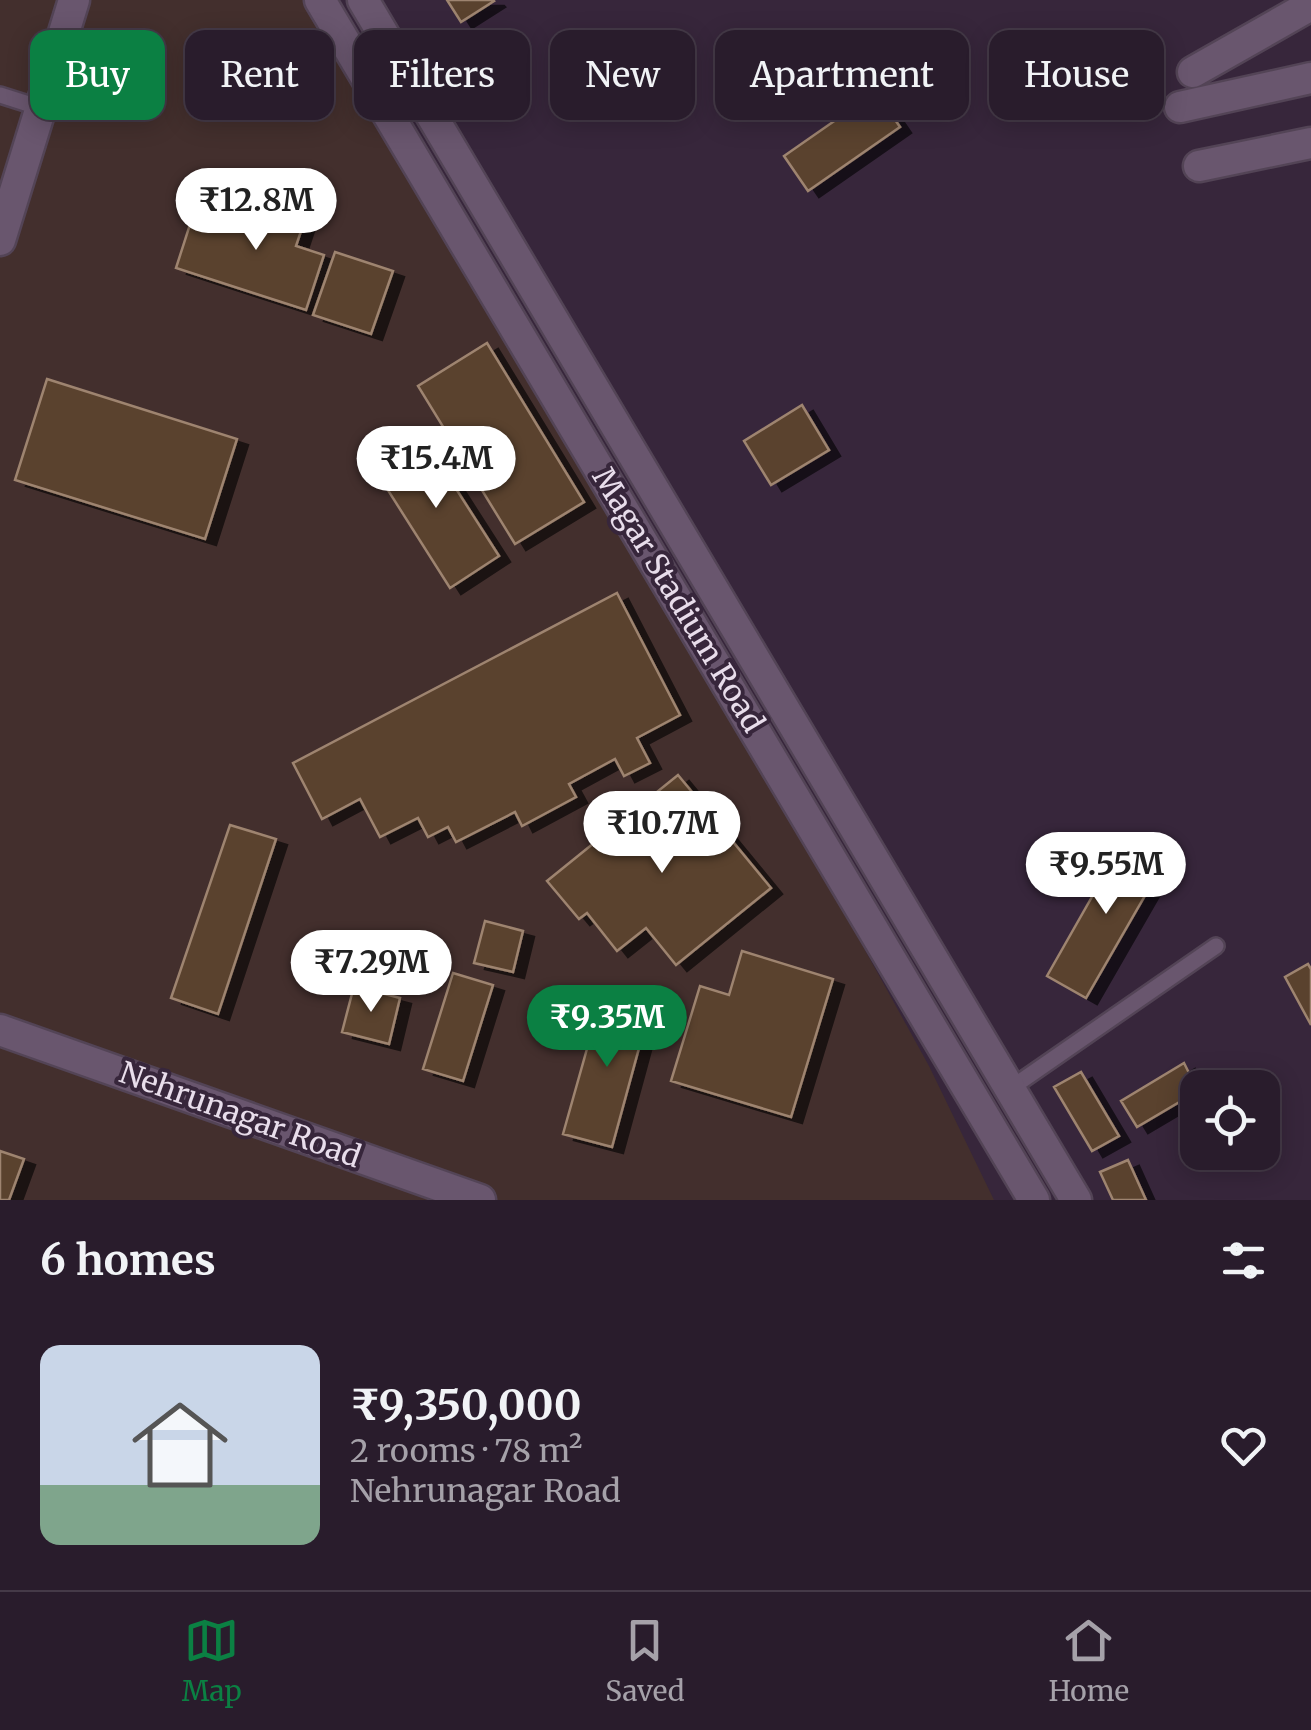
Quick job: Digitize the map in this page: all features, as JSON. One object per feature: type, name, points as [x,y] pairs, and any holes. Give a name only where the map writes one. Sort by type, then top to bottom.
[{"type":"street","points":[[65,30],[74,0]]},
{"type":"street","name":"Magar Stadium Road","points":[[320,0],[1034,1200]]},
{"type":"street","name":"Magar Stadium Road","points":[[363,0],[1076,1200]]},
{"type":"street","points":[[1193,72],[1311,5]]},
{"type":"street","points":[[1180,107],[1311,78]]},
{"type":"street","points":[[0,240],[37,120]]},
{"type":"street","points":[[1200,166],[1311,143]]},
{"type":"street","name":"Nehrunagar Road","points":[[0,1030],[480,1200]]},
{"type":"lane","points":[[0,95],[30,105]]},
{"type":"lane","points":[[1011,1088],[1216,946]]},
{"type":"shaded area","points":[[0,0],[307,0],[327,30],[185,30],[185,120],[334,120],[334,40],[354,69],[354,120],[389,120],[483,258],[929,1066],[994,1200],[0,1200]]},
{"type":"building","points":[[447,0],[493,0],[494,1],[461,22]]},
{"type":"building","points":[[836,120],[895,120],[900,127],[808,191],[784,156]]},
{"type":"building","points":[[262,192],[309,207],[296,246],[324,255],[306,310],[176,268],[194,212],[249,230]]},
{"type":"building","points":[[335,252],[393,271],[371,334],[313,315]]},
{"type":"building","points":[[487,343],[584,502],[515,544],[418,386]]},
{"type":"building","points":[[47,379],[237,439],[205,539],[15,480]]},
{"type":"building","points":[[802,405],[829,450],[771,485],[744,441]]},
{"type":"building","points":[[421,434],[499,556],[450,588],[372,465]]},
{"type":"building","points":[[617,593],[680,715],[637,738],[650,763],[624,776],[615,759],[569,784],[576,797],[522,826],[515,812],[456,842],[448,827],[428,837],[418,818],[380,837],[360,799],[322,819],[293,763]]},
{"type":"building","points":[[678,775],[771,888],[676,965],[646,928],[617,951],[587,913],[579,919],[547,881]]},
{"type":"building","points":[[230,825],[276,839],[218,1014],[171,998]]},
{"type":"building","points":[[1126,837],[1166,859],[1086,998],[1047,976]]},
{"type":"building","points":[[485,921],[523,931],[513,972],[474,963]]},
{"type":"building","points":[[742,951],[833,979],[791,1117],[671,1081],[700,986],[729,995]]},
{"type":"building","points":[[1308,964],[1311,969],[1311,1025],[1285,977]]},
{"type":"building","points":[[453,973],[493,985],[463,1081],[423,1069]]},
{"type":"building","points":[[354,986],[400,998],[389,1044],[342,1032]]},
{"type":"building","points":[[603,992],[651,1004],[612,1147],[563,1134]]},
{"type":"building","points":[[1184,1063],[1188,1070],[1180,1070],[1180,1102],[1137,1127],[1121,1101]]},
{"type":"building","points":[[1081,1072],[1119,1136],[1092,1151],[1054,1087]]},
{"type":"building","points":[[0,1151],[24,1159],[9,1200],[0,1200]]},
{"type":"building","points":[[1128,1160],[1146,1200],[1113,1200],[1100,1172]]}]
